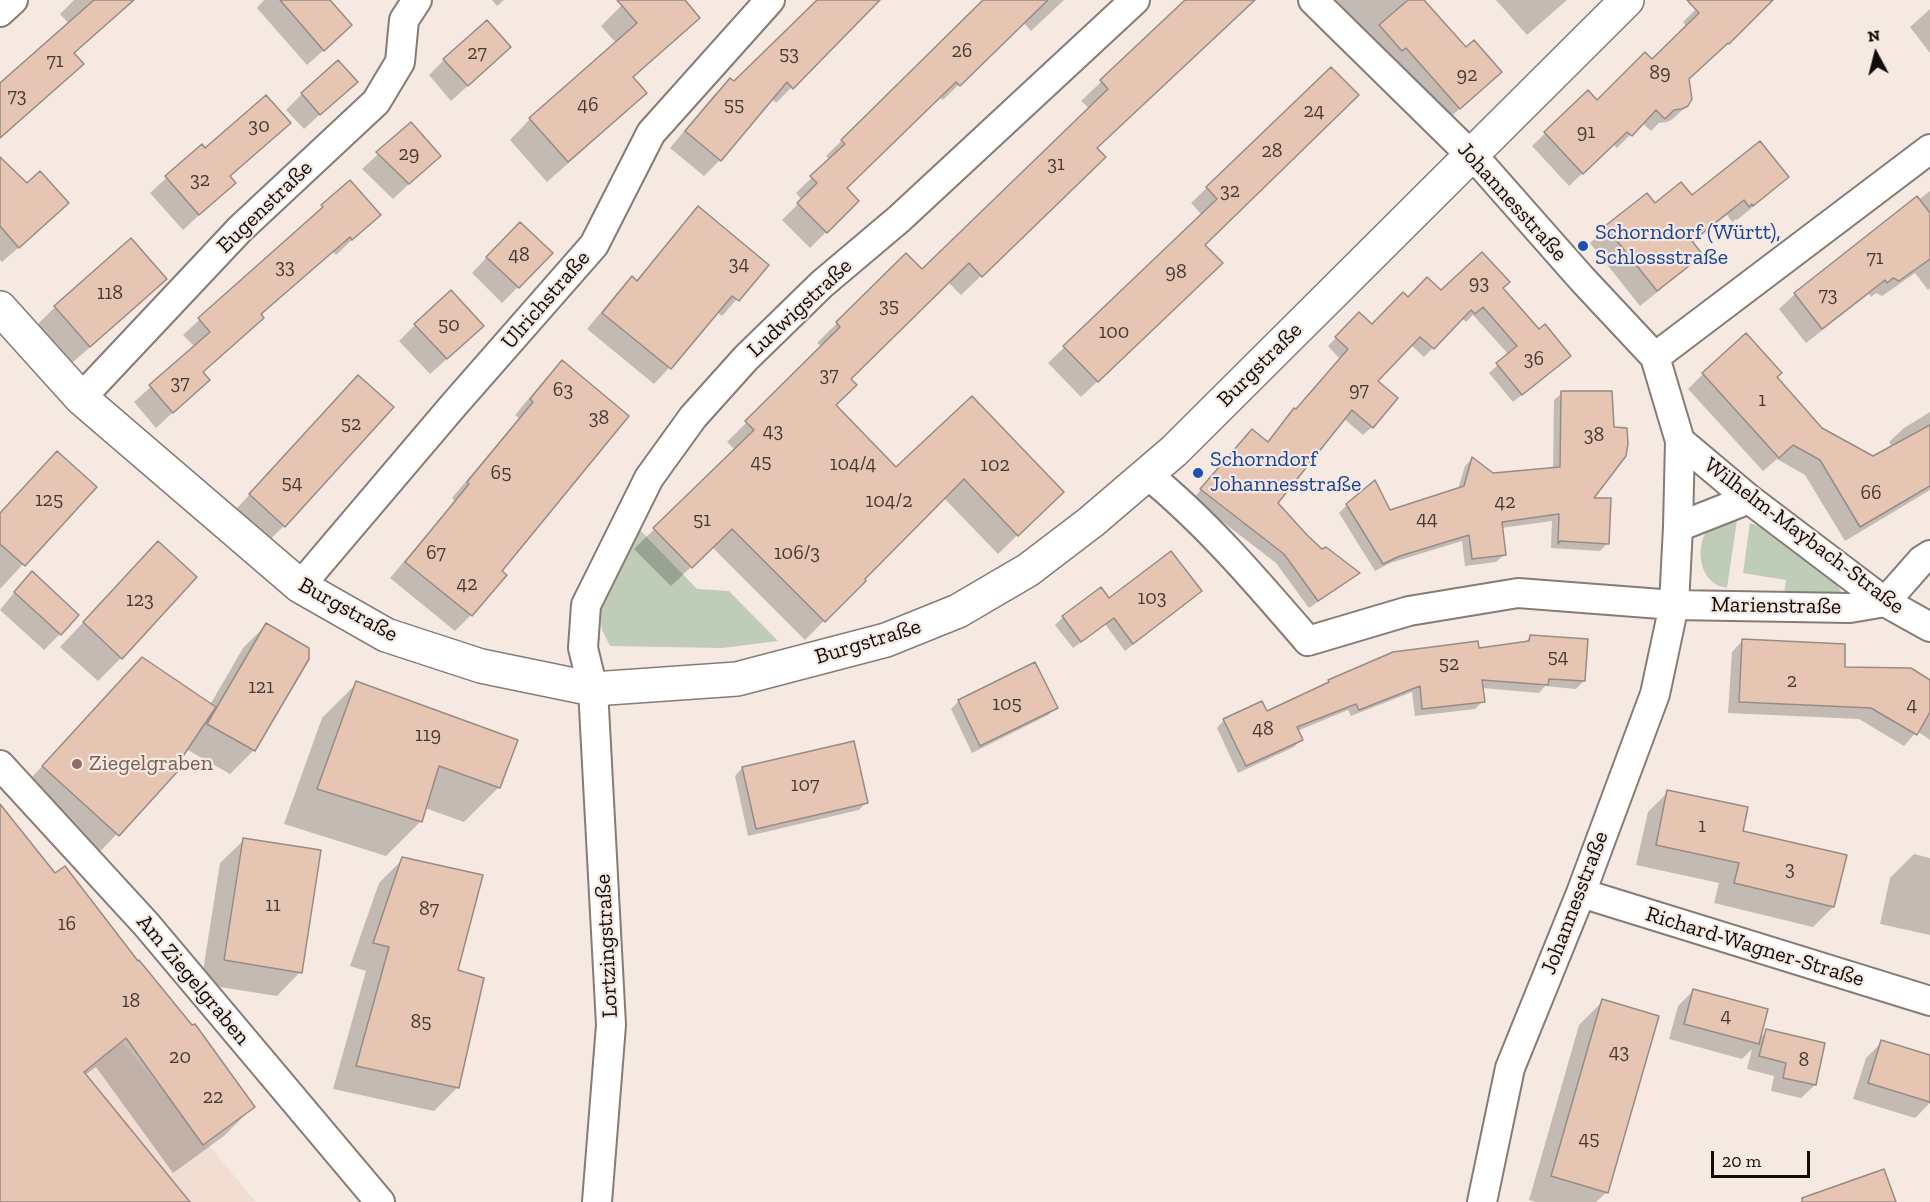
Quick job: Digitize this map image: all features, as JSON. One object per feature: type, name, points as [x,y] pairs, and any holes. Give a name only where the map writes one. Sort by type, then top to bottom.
[{"type":"street","points":[[0,12],[13,0]]},
{"type":"street","name":"Eugenstraße","points":[[81,398],[240,229],[376,102],[400,62],[404,20],[417,0]]},
{"type":"street","name":"Ulrichstraße","points":[[300,586],[594,245],[651,133],[770,0]]},
{"type":"street","name":"Ludwigstraße","points":[[593,689],[583,648],[586,605],[649,478],[693,417],[746,358],[822,284],[899,219],[1134,0]]},
{"type":"street","name":"Johannesstraße","points":[[1313,0],[1470,155],[1656,357],[1680,441],[1674,605],[1654,694],[1581,892],[1510,1068],[1482,1202]]},
{"type":"street","name":"Burgstraße","points":[[0,308],[81,398],[300,586],[386,635],[481,666],[593,689],[737,679],[886,640],[958,611],[1028,570],[1090,522],[1174,451],[1627,0]]},
{"type":"street","points":[[1656,357],[1930,149]]},
{"type":"street","name":"Wilhelm-Maybach-Straße","points":[[1680,441],[1749,499],[1885,602],[1930,627]]},
{"type":"street","points":[[1147,474],[1164,487],[1242,564],[1308,641],[1409,611],[1518,593],[1674,605]]},
{"type":"street","points":[[1678,527],[1749,499]]},
{"type":"street","points":[[1885,602],[1922,560],[1930,555]]},
{"type":"street","name":"Marienstraße","points":[[1674,605],[1850,608],[1885,602]]},
{"type":"street","name":"Lortzingstraße","points":[[593,689],[611,1025],[597,1202]]},
{"type":"street","name":"Am Ziegelgraben","points":[[0,765],[146,924],[380,1202]]},
{"type":"street","name":"Richard-Wagner-Straße","points":[[1581,892],[1930,1001]]},
{"type":"shaded area","points":[[0,896],[256,1202],[0,1202]]},
{"type":"green space","points":[[1737,520],[1727,588],[1717,585],[1705,572],[1701,556],[1702,540],[1713,525]]},
{"type":"green space","points":[[1750,523],[1758,526],[1834,581],[1841,591],[1838,595],[1784,593],[1786,580],[1743,573]]},
{"type":"green space","points":[[639,529],[697,589],[729,591],[778,641],[722,648],[610,646],[602,630],[599,606]]},
{"type":"building","points":[[94,0],[134,0],[74,53],[84,64],[0,138],[0,83]]},
{"type":"building","points":[[280,0],[330,0],[352,25],[324,51]]},
{"type":"building","points":[[617,0],[685,0],[700,18],[633,77],[647,93],[568,162],[529,118],[637,23]]},
{"type":"building","points":[[817,0],[880,0],[793,89],[787,82],[721,161],[685,131],[730,78],[734,81]]},
{"type":"building","points":[[983,0],[1048,0],[960,86],[956,82],[847,188],[859,201],[827,233],[797,203],[817,183],[810,176],[845,144],[841,140]]},
{"type":"building","points":[[1185,0],[1255,0],[1097,148],[1106,157],[982,277],[969,263],[851,379],[857,385],[836,405],[896,467],[972,396],[1064,492],[1018,536],[964,479],[825,622],[732,529],[692,568],[653,528],[754,430],[745,421],[840,327],[836,322],[906,253],[922,269],[1108,89],[1100,80]]},
{"type":"building","points":[[1408,0],[1424,0],[1466,47],[1474,40],[1502,72],[1460,109],[1406,48],[1402,51],[1379,25]]},
{"type":"building","points":[[1687,0],[1773,0],[1729,44],[1689,79],[1692,99],[1688,106],[1674,110],[1665,119],[1656,110],[1632,136],[1627,132],[1583,174],[1544,132],[1588,90],[1597,100],[1645,52],[1652,59],[1699,13]]},
{"type":"building","points":[[487,20],[511,47],[468,86],[443,59]]},
{"type":"building","points":[[338,60],[358,82],[320,115],[301,93]]},
{"type":"building","points":[[1331,67],[1359,95],[1205,245],[1223,263],[1098,382],[1063,346],[1217,199],[1206,187]]},
{"type":"building","points":[[266,95],[291,123],[230,176],[236,183],[199,215],[165,176],[202,144],[205,148]]},
{"type":"building","points":[[411,122],[441,156],[409,184],[376,152]]},
{"type":"building","points":[[1760,141],[1789,177],[1753,206],[1752,204],[1749,207],[1744,200],[1692,241],[1703,255],[1657,291],[1605,226],[1647,193],[1655,203],[1681,182],[1692,195]]},
{"type":"building","points":[[0,157],[27,183],[40,171],[69,203],[19,248],[0,226]]},
{"type":"building","points":[[350,180],[381,215],[352,240],[350,237],[261,314],[264,318],[203,372],[210,380],[173,413],[149,385],[210,332],[198,318],[323,207],[321,205]]},
{"type":"building","points":[[1917,196],[1930,213],[1930,259],[1899,281],[1893,278],[1887,283],[1885,280],[1822,329],[1794,293]]},
{"type":"building","points":[[698,206],[769,265],[739,301],[732,296],[671,369],[602,313],[632,276],[637,281]]},
{"type":"building","points":[[520,222],[553,253],[519,288],[486,257]]},
{"type":"building","points":[[131,238],[167,279],[90,347],[54,306]]},
{"type":"building","points":[[1482,252],[1510,282],[1503,288],[1539,329],[1545,324],[1571,356],[1522,395],[1496,363],[1517,346],[1483,307],[1475,314],[1471,310],[1434,349],[1420,337],[1378,381],[1398,398],[1373,428],[1352,410],[1278,503],[1322,549],[1326,547],[1360,573],[1318,601],[1284,554],[1200,489],[1252,429],[1268,442],[1294,408],[1296,409],[1348,349],[1335,337],[1359,312],[1372,324],[1403,292],[1408,297],[1427,277],[1441,290]]},
{"type":"building","points":[[451,290],[484,326],[447,359],[414,324]]},
{"type":"building","points":[[1746,333],[1782,373],[1777,377],[1822,428],[1873,456],[1930,425],[1930,486],[1860,527],[1820,460],[1793,445],[1779,458],[1702,373]]},
{"type":"building","points":[[562,360],[629,416],[502,571],[507,575],[472,616],[405,562],[533,402],[530,399]]},
{"type":"building","points":[[358,375],[394,407],[285,527],[249,494]]},
{"type":"building","points":[[1561,391],[1612,391],[1614,427],[1627,428],[1626,456],[1594,498],[1611,498],[1609,544],[1560,541],[1558,544],[1559,514],[1502,522],[1506,555],[1472,559],[1469,535],[1400,556],[1383,564],[1346,504],[1375,480],[1390,510],[1464,486],[1472,457],[1493,473],[1560,467]]},
{"type":"building","points":[[57,451],[97,487],[25,566],[0,544],[0,513]]},
{"type":"building","points":[[158,541],[197,577],[122,659],[83,622]]},
{"type":"building","points":[[1171,551],[1202,591],[1133,644],[1114,618],[1081,642],[1062,616],[1101,587],[1109,598]]},
{"type":"building","points":[[32,571],[79,615],[61,635],[14,592]]},
{"type":"building","points":[[266,623],[309,648],[309,659],[255,751],[207,724]]},
{"type":"building","points":[[1530,635],[1588,639],[1585,681],[1549,679],[1548,685],[1482,680],[1485,702],[1422,709],[1420,686],[1359,710],[1356,704],[1297,727],[1303,740],[1246,766],[1223,719],[1262,701],[1267,711],[1329,682],[1328,680],[1393,652],[1478,641],[1479,648],[1529,641]]},
{"type":"building","points":[[1742,639],[1845,644],[1845,667],[1911,668],[1930,680],[1930,712],[1917,735],[1871,708],[1739,702]]},
{"type":"building","points":[[142,657],[216,707],[175,768],[178,771],[119,836],[42,766]]},
{"type":"building","points":[[1035,662],[1058,708],[980,746],[958,700]]},
{"type":"building","points":[[356,681],[518,740],[500,788],[439,766],[422,822],[317,789]]},
{"type":"building","points":[[854,741],[868,803],[756,829],[742,767]]},
{"type":"building","points":[[1667,790],[1748,807],[1743,831],[1847,855],[1834,907],[1734,883],[1739,863],[1656,845]]},
{"type":"building","points":[[0,804],[55,873],[65,866],[138,961],[192,1025],[195,1024],[255,1107],[203,1145],[126,1038],[84,1072],[190,1202],[0,1202]]},
{"type":"building","points":[[243,838],[321,850],[302,973],[224,960]]},
{"type":"building","points":[[402,857],[483,875],[458,970],[484,978],[459,1088],[356,1066],[389,947],[373,943]]},
{"type":"building","points":[[1693,989],[1768,1009],[1759,1044],[1684,1024]]},
{"type":"building","points":[[1602,999],[1659,1016],[1608,1193],[1551,1176]]},
{"type":"building","points":[[1766,1029],[1825,1043],[1816,1085],[1783,1078],[1786,1063],[1759,1056]]},
{"type":"building","points":[[1881,1040],[1930,1055],[1930,1102],[1868,1083]]},
{"type":"building","points":[[1884,1169],[1896,1202],[1802,1202],[1802,1198]]},
{"type":"place","name":"Schorndorf (Württ), Schlossstraße","points":[[1583,246]]},
{"type":"place","name":"Schorndorf Johannesstraße","points":[[1198,473]]},
{"type":"place","name":"Ziegelgraben","points":[[77,764]]}]
